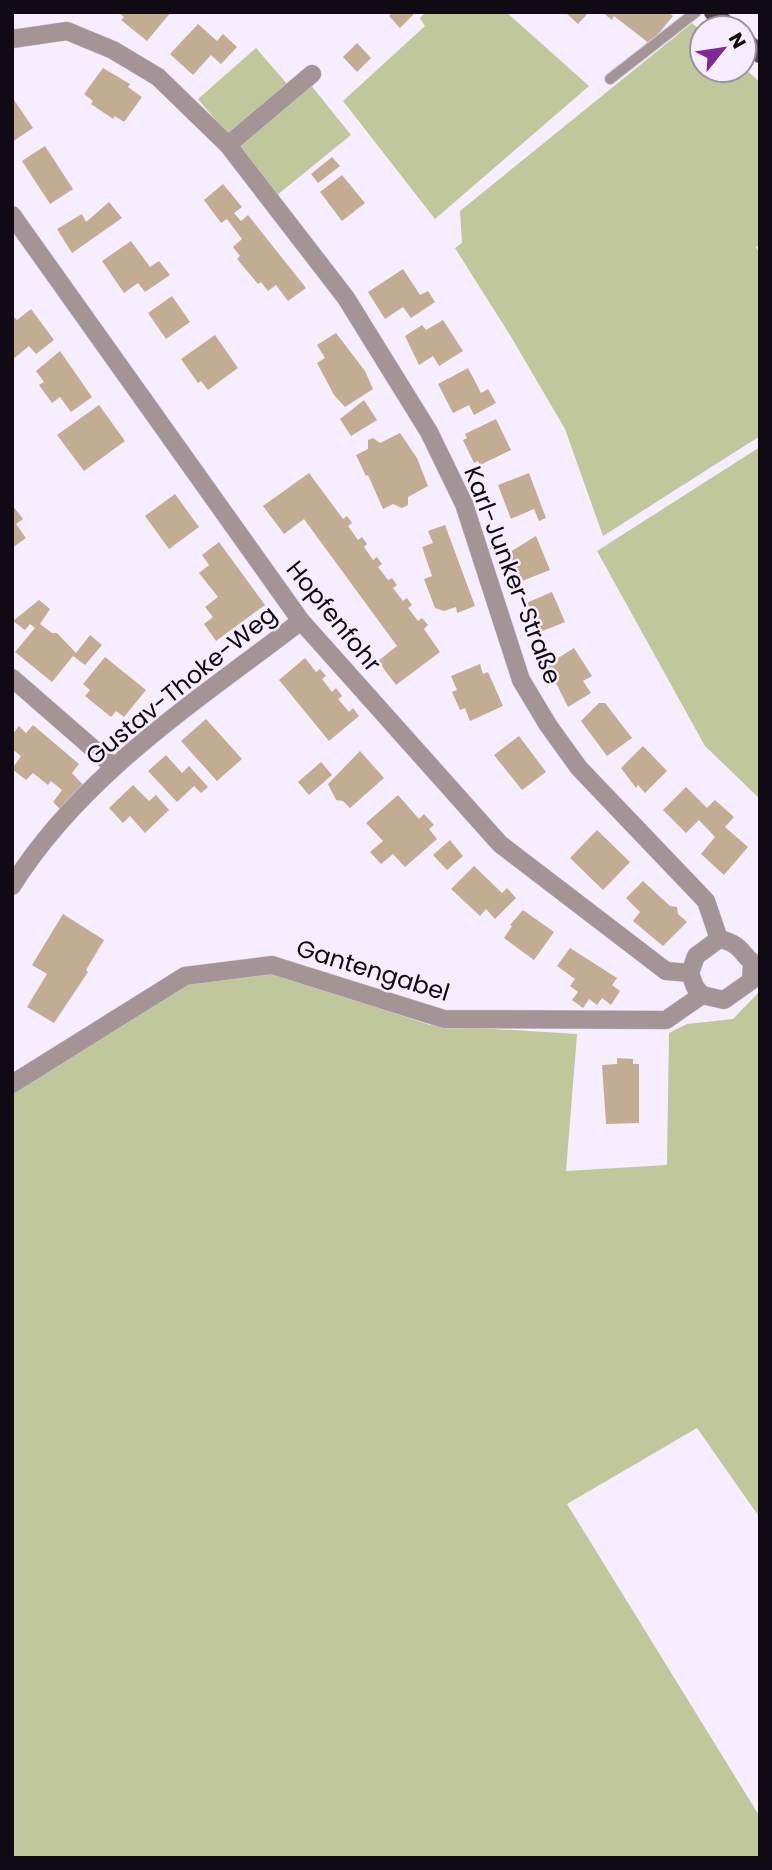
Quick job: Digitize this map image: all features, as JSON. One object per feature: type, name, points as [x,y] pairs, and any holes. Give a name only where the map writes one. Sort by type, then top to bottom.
[{"type":"street","name":"Karl-Junker-Straße","points":[[12,39],[67,32],[113,50],[158,77],[228,145],[346,298],[429,432],[464,504],[521,680],[548,725],[579,768],[706,901],[719,939]]},
{"type":"street","points":[[228,145],[312,74]]},
{"type":"street","name":"Hopfenfohr","points":[[12,215],[301,621],[500,844],[666,971],[690,973]]},
{"type":"street","name":"Gustav-Thoke-Weg","points":[[12,886],[32,855],[113,766],[301,621]]},
{"type":"street","points":[[12,678],[113,766]]},
{"type":"street","points":[[719,939],[733,942],[756,965],[751,981],[724,1000],[702,995],[695,987],[690,973],[696,956],[719,939]]},
{"type":"street","name":"Gantengabel","points":[[12,1084],[185,976],[272,965],[444,1019],[666,1020],[702,995]]},
{"type":"lane","points":[[610,79],[696,12]]},
{"type":"green space","points":[[426,12],[506,12],[589,86],[435,219],[343,101],[425,26],[420,18]]},
{"type":"green space","points":[[688,26],[688,84],[760,82],[760,244],[756,247],[760,254],[760,436],[603,536],[565,429],[455,248],[462,243],[460,211]]},
{"type":"green space","points":[[256,48],[288,85],[229,136],[198,99]]},
{"type":"green space","points":[[310,84],[351,135],[277,195],[238,146]]},
{"type":"green space","points":[[760,447],[760,799],[705,746],[597,551]]},
{"type":"green space","points":[[271,972],[430,1025],[577,1034],[566,1171],[667,1165],[669,1033],[687,1024],[733,1019],[760,991],[760,1518],[697,1428],[567,1504],[760,1817],[760,1858],[12,1858],[12,1094],[190,982]]},
{"type":"building","points":[[118,12],[171,12],[147,41],[121,20],[124,17]]},
{"type":"building","points":[[393,12],[416,12],[400,28],[389,16]]},
{"type":"building","points":[[565,12],[589,12],[578,24]]},
{"type":"building","points":[[602,12],[668,12],[673,16],[650,44],[614,16],[612,20]]},
{"type":"building","points":[[198,24],[217,41],[223,34],[237,47],[221,64],[211,55],[193,75],[170,54]]},
{"type":"building","points":[[357,43],[371,58],[357,72],[343,57]]},
{"type":"building","points":[[103,68],[130,84],[128,87],[142,97],[124,122],[115,116],[113,119],[91,104],[93,101],[84,94]]},
{"type":"building","points":[[12,97],[33,128],[12,142]]},
{"type":"building","points":[[45,146],[73,189],[50,204],[22,161]]},
{"type":"building","points":[[332,157],[340,166],[318,183],[311,174]]},
{"type":"building","points":[[342,175],[365,203],[342,221],[320,192]]},
{"type":"building","points":[[223,184],[242,207],[234,213],[241,221],[248,215],[306,288],[288,301],[276,285],[268,291],[261,282],[258,284],[237,259],[240,256],[233,247],[242,239],[227,219],[221,223],[204,200]]},
{"type":"building","points":[[109,202],[122,218],[72,253],[57,229],[82,214],[86,222]]},
{"type":"building","points":[[131,241],[150,267],[159,261],[170,275],[145,292],[138,283],[124,293],[102,261]]},
{"type":"building","points":[[403,269],[420,295],[428,291],[435,302],[411,318],[403,307],[385,319],[368,292]]},
{"type":"building","points":[[172,296],[190,322],[166,339],[148,313]]},
{"type":"building","points":[[31,309],[54,340],[36,354],[29,346],[12,360],[12,315],[17,320]]},
{"type":"building","points":[[443,320],[463,351],[439,366],[433,356],[419,365],[405,336],[422,325],[426,330]]},
{"type":"building","points":[[336,333],[365,371],[373,389],[345,407],[334,395],[317,363],[325,358],[317,345]]},
{"type":"building","points":[[215,335],[238,368],[208,390],[201,381],[198,383],[181,359]]},
{"type":"building","points":[[60,351],[92,397],[71,412],[60,397],[52,403],[39,385],[44,382],[36,371]]},
{"type":"building","points":[[468,368],[481,393],[488,389],[496,403],[474,415],[469,405],[453,413],[438,384]]},
{"type":"building","points":[[364,400],[377,420],[351,436],[340,419]]},
{"type":"building","points":[[99,405],[125,441],[84,471],[57,435]]},
{"type":"building","points":[[496,419],[511,450],[480,465],[478,461],[474,463],[463,440],[467,438],[465,434]]},
{"type":"building","points":[[400,433],[417,458],[428,486],[408,497],[408,505],[402,508],[393,504],[383,509],[356,455],[368,449],[368,440],[373,438],[380,443]]},
{"type":"building","points":[[309,473],[343,519],[347,516],[352,523],[348,526],[358,540],[362,537],[367,544],[364,547],[373,560],[377,557],[382,564],[378,567],[388,580],[392,578],[397,585],[393,588],[403,601],[407,598],[412,605],[408,608],[418,621],[422,618],[428,625],[424,629],[440,652],[396,685],[378,661],[397,646],[304,519],[284,534],[263,506]]},
{"type":"building","points":[[529,473],[546,518],[539,521],[534,509],[511,519],[498,485]]},
{"type":"building","points":[[175,494],[199,527],[169,549],[145,516]]},
{"type":"building","points":[[12,505],[23,519],[16,524],[26,538],[12,548]]},
{"type":"building","points":[[445,525],[475,606],[457,613],[456,607],[444,611],[435,608],[424,579],[432,576],[422,547],[433,543],[428,531]]},
{"type":"building","points":[[536,536],[550,570],[522,581],[517,568],[513,567],[510,552]]},
{"type":"building","points":[[219,542],[265,605],[216,641],[204,624],[213,617],[205,607],[218,597],[199,573],[209,565],[202,555]]},
{"type":"building","points":[[552,592],[565,622],[535,634],[524,604]]},
{"type":"building","points":[[39,600],[50,609],[40,624],[52,633],[57,633],[76,653],[90,635],[102,645],[85,665],[73,656],[52,682],[15,652],[35,628],[30,624],[25,630],[13,621]]},
{"type":"building","points":[[574,648],[592,676],[583,681],[591,693],[568,707],[547,665]]},
{"type":"building","points":[[105,657],[146,690],[124,717],[116,711],[111,717],[85,696],[90,690],[83,684]]},
{"type":"building","points":[[305,658],[316,672],[320,669],[326,676],[322,679],[332,692],[336,688],[342,696],[338,699],[349,712],[353,708],[359,716],[329,741],[279,680]]},
{"type":"building","points":[[480,664],[483,674],[488,672],[503,706],[470,721],[465,708],[460,710],[452,692],[457,690],[451,676]]},
{"type":"building","points":[[599,703],[605,703],[632,738],[607,756],[581,721]]},
{"type":"building","points":[[206,719],[242,759],[217,781],[181,741]]},
{"type":"building","points":[[33,725],[79,764],[72,773],[84,786],[60,809],[53,802],[62,790],[51,781],[48,785],[33,773],[26,780],[12,769],[21,756],[12,749],[12,735],[19,726],[26,733]]},
{"type":"building","points":[[519,736],[546,772],[522,790],[494,755]]},
{"type":"building","points":[[643,746],[667,771],[645,793],[638,785],[636,788],[621,768]]},
{"type":"building","points":[[360,751],[384,778],[350,808],[343,801],[336,800],[328,784]]},
{"type":"building","points":[[166,755],[182,773],[189,766],[208,787],[201,793],[194,786],[177,802],[148,771]]},
{"type":"building","points":[[321,762],[332,775],[309,795],[298,782]]},
{"type":"building","points":[[133,785],[149,801],[156,795],[169,810],[145,833],[130,816],[123,823],[109,808]]},
{"type":"building","points":[[686,787],[707,808],[715,800],[734,817],[725,827],[748,847],[724,875],[701,854],[715,837],[699,820],[686,833],[663,810]]},
{"type":"building","points":[[398,795],[419,819],[424,814],[434,825],[429,829],[437,839],[405,867],[393,854],[381,864],[370,852],[383,841],[366,823]]},
{"type":"building","points":[[597,830],[630,862],[603,890],[570,858]]},
{"type":"building","points":[[450,840],[463,856],[447,870],[433,855]]},
{"type":"building","points":[[474,866],[502,893],[507,888],[516,898],[495,919],[486,909],[480,916],[451,889]]},
{"type":"building","points":[[643,881],[670,906],[677,907],[678,914],[687,922],[663,946],[633,921],[640,912],[626,898]]},
{"type":"building","points":[[523,910],[554,932],[534,960],[504,938],[512,926],[510,925]]},
{"type":"building","points":[[63,914],[104,940],[86,970],[88,972],[54,1023],[27,1007],[47,974],[32,965]]},
{"type":"building","points":[[570,948],[617,978],[612,985],[620,991],[611,1005],[602,998],[597,1005],[589,999],[583,1008],[572,1000],[578,992],[570,986],[575,979],[557,966]]},
{"type":"building","points":[[617,1058],[633,1059],[633,1064],[639,1064],[639,1123],[606,1124],[602,1065],[617,1064]]}]
